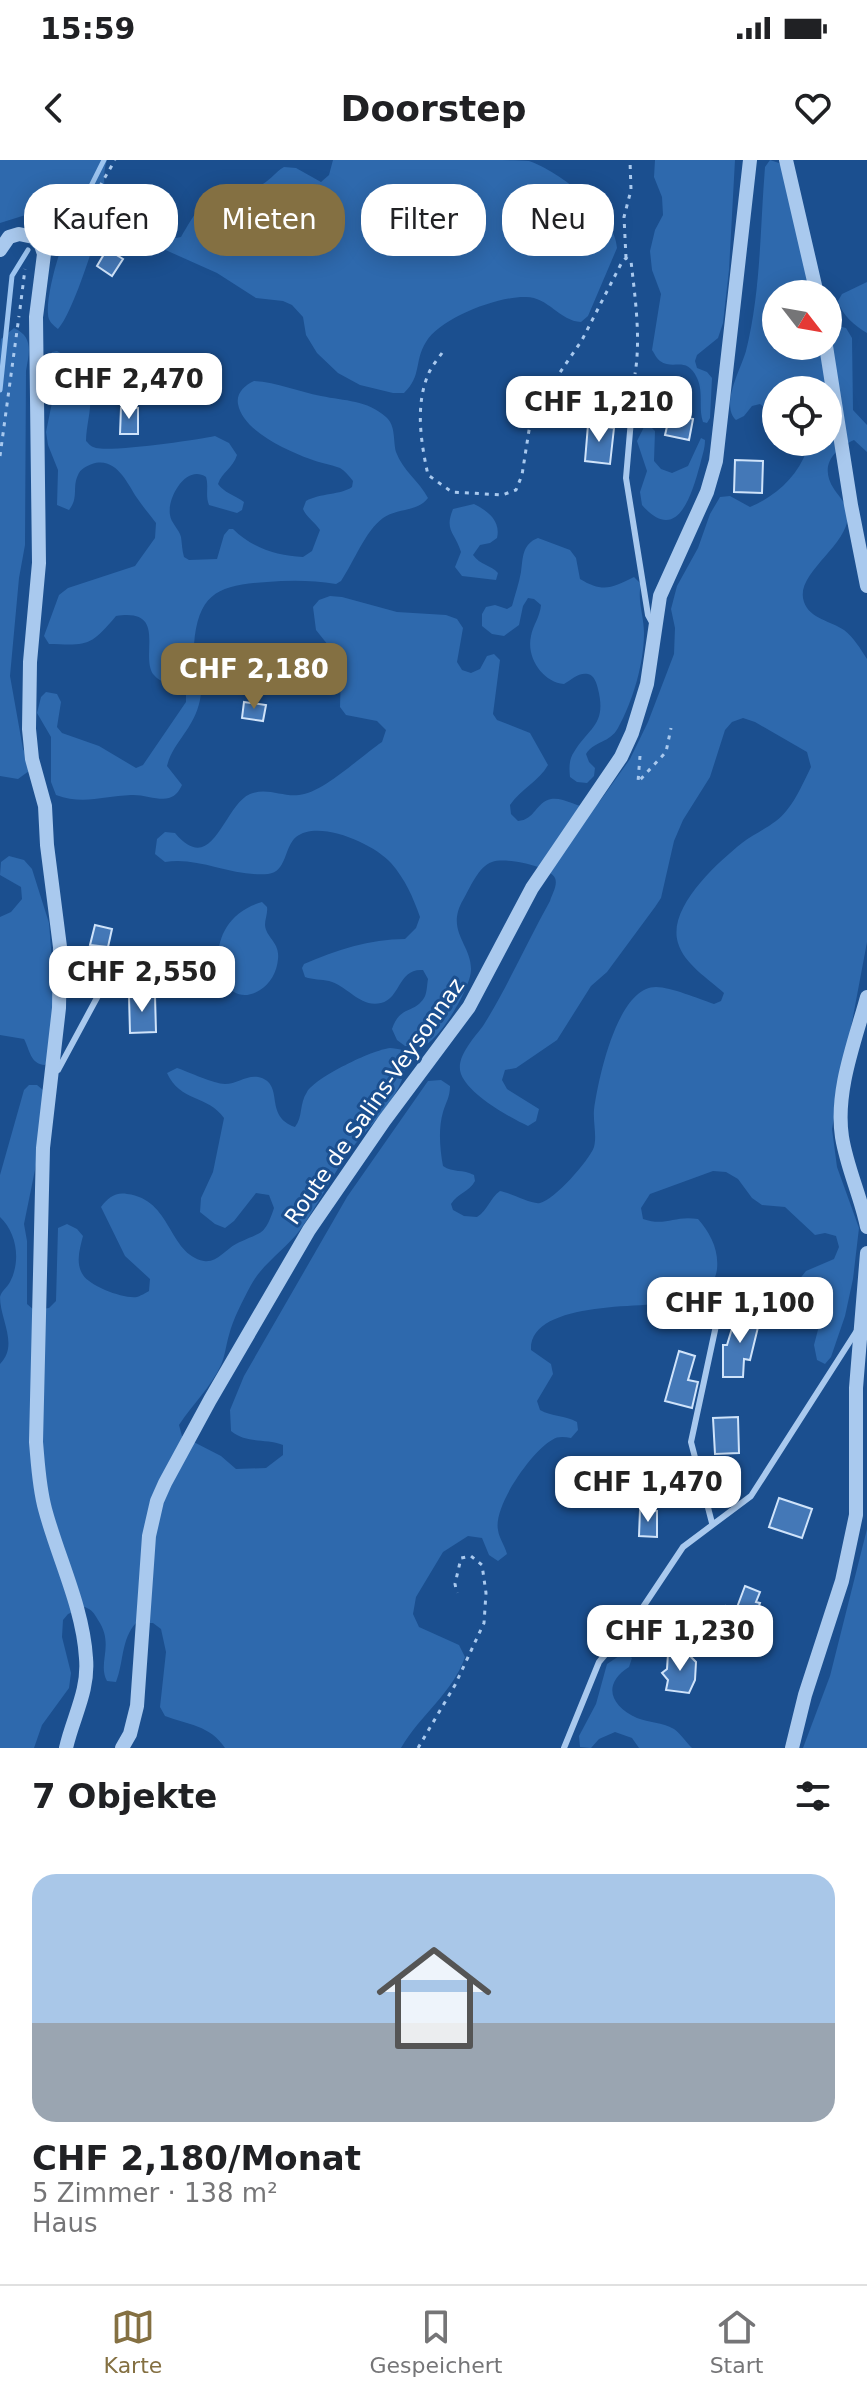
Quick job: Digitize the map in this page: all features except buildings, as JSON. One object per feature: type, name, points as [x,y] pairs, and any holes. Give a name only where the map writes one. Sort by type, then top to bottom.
[{"type":"street","name":"Route de Salins-Veysonnaz","points":[[122,1748],[130,1734],[137,1706],[149,1536],[157,1501],[165,1483],[309,1230],[469,1007],[532,888],[621,757],[632,733],[647,684],[654,626],[665,583],[707,492],[716,461],[750,160]]},
{"type":"street","points":[[786,160],[814,280]]},
{"type":"street","points":[[0,250],[14,234],[24,234]]},
{"type":"street","points":[[44,256],[36,327],[39,563],[29,676],[29,729],[34,767],[45,806],[59,931],[59,1008],[43,1148],[36,1442],[38,1475],[45,1508],[87,1659],[83,1697],[66,1748]]},
{"type":"street","points":[[828,360],[867,586]]},
{"type":"street","points":[[867,997],[849,1064],[840,1117],[846,1156],[867,1227]]},
{"type":"street","points":[[792,1748],[805,1695],[842,1581],[854,1527],[858,1492],[856,1388],[867,1253]]},
{"type":"lane","points":[[633,383],[626,478],[648,615],[654,626]]},
{"type":"lane","points":[[50,1075],[58,1070],[99,994],[107,953]]},
{"type":"lane","points":[[712,1523],[691,1442],[720,1307]]},
{"type":"lane","points":[[564,1748],[599,1662],[635,1619],[683,1547],[751,1496],[860,1326]]},
{"type":"path","points":[[101,184],[115,160]]},
{"type":"path","points":[[442,353],[428,374],[421,411],[421,445],[428,475],[452,492],[502,495],[516,490],[522,475],[530,424],[542,399],[582,340],[626,258],[624,217],[631,190],[630,160]]},
{"type":"path","points":[[626,258],[631,261],[637,335],[633,383]]},
{"type":"path","points":[[0,456],[24,270]]},
{"type":"path","points":[[632,733],[640,757],[638,782],[666,752],[671,728]]},
{"type":"path","points":[[418,1748],[455,1685],[484,1623],[486,1593],[482,1565],[471,1556],[461,1558],[455,1584],[457,1593]]},
{"type":"shaded area","points":[[0,160],[107,160],[104,184],[24,184],[24,215],[0,223]]},
{"type":"shaded area","points":[[333,160],[529,161],[570,184],[502,184],[502,256],[614,256],[588,316],[581,322],[567,318],[534,298],[514,298],[486,304],[456,317],[433,333],[422,349],[416,374],[404,393],[360,385],[338,373],[317,353],[306,335],[303,317],[292,305],[256,298],[217,273],[178,256],[178,237],[194,216],[194,256],[345,256],[345,184],[262,184],[284,167],[296,168],[321,182],[329,175]]},
{"type":"shaded area","points":[[655,160],[735,160],[723,323],[718,338],[697,355],[695,361],[697,368],[712,378],[710,418],[707,423],[703,422],[700,389],[693,371],[684,365],[665,364],[652,350],[661,294],[652,270],[650,251],[655,230],[663,215],[662,197],[654,177]]},
{"type":"shaded area","points":[[770,160],[779,163],[784,171],[808,280],[762,280],[762,360],[842,360],[842,327],[846,328],[852,338],[853,410],[867,425],[867,452],[854,440],[842,448],[842,376],[762,376],[762,406],[752,406],[736,420],[732,413],[731,396],[746,351],[755,306],[765,167]]},
{"type":"shaded area","points":[[58,256],[90,256],[58,329],[48,316]]},
{"type":"shaded area","points":[[867,282],[867,333],[843,311],[842,294]]},
{"type":"shaded area","points":[[14,328],[25,336],[29,352],[26,371],[25,545],[10,676],[23,749],[30,762],[29,771],[18,779],[0,776],[0,348],[1,339]]},
{"type":"shaded area","points":[[57,351],[62,354],[68,374],[79,381],[89,395],[86,441],[91,446],[105,449],[136,447],[215,436],[229,443],[237,455],[218,484],[244,502],[242,510],[237,513],[209,505],[206,477],[199,474],[185,479],[175,492],[170,515],[181,537],[184,557],[189,560],[217,559],[224,535],[229,529],[265,550],[303,557],[312,551],[320,530],[303,509],[306,501],[352,487],[353,481],[340,468],[289,450],[248,423],[238,404],[238,396],[254,381],[355,402],[379,411],[391,425],[399,459],[428,498],[419,506],[383,518],[365,539],[341,581],[336,584],[301,581],[251,583],[224,589],[206,603],[196,627],[194,645],[200,700],[167,766],[182,785],[169,798],[131,795],[66,798],[56,795],[51,782],[51,737],[37,713],[41,697],[46,692],[57,694],[61,702],[57,727],[62,733],[99,746],[136,768],[143,765],[186,702],[186,694],[153,674],[149,634],[142,619],[132,615],[116,616],[94,639],[80,644],[49,644],[44,636],[59,595],[68,588],[135,566],[155,538],[156,523],[120,472],[108,464],[92,464],[82,469],[76,479],[74,501],[69,510],[57,505],[58,470],[46,432],[57,378],[49,357]]},
{"type":"shaded area","points":[[650,426],[655,431],[654,461],[661,469],[672,473],[688,466],[701,438],[705,440],[688,501],[674,518],[665,520],[654,516],[642,505],[640,492],[647,471],[637,441],[644,427]]},
{"type":"shaded area","points":[[804,456],[833,456],[828,466],[830,481],[848,512],[839,539],[807,581],[803,592],[804,602],[821,619],[844,630],[867,659],[867,942],[832,1129],[837,1167],[859,1228],[845,1316],[831,1357],[825,1364],[817,1360],[814,1345],[820,1322],[818,1313],[798,1297],[794,1286],[806,1271],[834,1259],[839,1247],[836,1236],[825,1233],[815,1235],[785,1207],[762,1205],[752,1198],[738,1179],[726,1172],[713,1171],[650,1194],[641,1208],[643,1219],[658,1222],[690,1218],[698,1219],[702,1224],[717,1255],[713,1281],[706,1291],[684,1302],[620,1306],[570,1314],[549,1322],[536,1334],[531,1350],[551,1364],[553,1374],[537,1401],[540,1410],[577,1422],[578,1430],[571,1438],[557,1438],[544,1446],[516,1480],[498,1520],[507,1554],[498,1561],[489,1555],[482,1538],[468,1536],[443,1552],[416,1597],[413,1614],[419,1627],[459,1645],[465,1657],[452,1682],[401,1748],[225,1748],[205,1730],[165,1716],[160,1707],[166,1652],[161,1629],[153,1623],[136,1623],[125,1643],[116,1682],[107,1681],[104,1674],[106,1646],[103,1629],[94,1614],[85,1607],[68,1614],[63,1620],[62,1637],[71,1673],[69,1688],[42,1725],[34,1748],[0,1748],[0,1364],[8,1349],[8,1341],[0,1297],[13,1274],[16,1248],[10,1231],[0,1217],[0,1175],[24,1090],[29,1085],[37,1085],[43,1090],[38,1155],[24,1224],[27,1304],[34,1310],[49,1308],[56,1301],[58,1228],[67,1224],[83,1236],[79,1261],[87,1279],[124,1296],[137,1297],[149,1291],[150,1279],[125,1256],[101,1207],[115,1195],[142,1198],[153,1206],[183,1248],[204,1261],[217,1258],[261,1232],[267,1224],[274,1208],[269,1195],[256,1193],[225,1228],[200,1212],[201,1198],[213,1172],[224,1118],[210,1105],[179,1089],[167,1073],[177,1068],[225,1084],[252,1077],[262,1078],[272,1088],[280,1116],[295,1127],[307,1092],[321,1079],[371,1054],[390,1048],[402,1050],[405,1063],[397,1090],[349,1152],[300,1230],[256,1277],[236,1316],[217,1373],[179,1425],[182,1436],[221,1456],[236,1469],[266,1468],[283,1455],[283,1445],[243,1438],[231,1431],[230,1410],[244,1376],[347,1197],[428,1081],[441,1080],[450,1086],[440,1125],[443,1166],[474,1175],[473,1185],[451,1204],[453,1210],[464,1216],[477,1217],[500,1191],[540,1203],[554,1195],[594,1147],[594,1110],[600,1078],[612,1037],[630,1002],[642,991],[656,987],[714,1004],[721,1001],[724,993],[681,951],[677,929],[680,915],[696,887],[720,862],[782,815],[794,800],[811,767],[807,752],[755,722],[743,718],[732,722],[725,730],[710,777],[683,820],[674,841],[661,898],[607,972],[591,986],[557,1040],[516,1068],[505,1070],[502,1080],[507,1089],[539,1109],[536,1121],[528,1126],[472,1090],[460,1068],[466,1048],[492,1011],[550,901],[556,884],[551,874],[536,866],[506,861],[492,862],[479,873],[458,911],[458,929],[471,970],[466,988],[446,1024],[430,1042],[423,1046],[405,1046],[397,1040],[392,1029],[399,1016],[420,1003],[425,996],[428,979],[423,970],[404,978],[388,1000],[374,1004],[360,1000],[329,981],[305,977],[302,968],[304,964],[353,946],[405,939],[416,928],[420,917],[411,895],[396,869],[383,856],[346,836],[332,832],[306,832],[292,841],[279,869],[268,874],[241,873],[190,862],[165,862],[155,854],[157,839],[165,832],[175,833],[188,845],[199,848],[217,835],[232,811],[250,794],[262,791],[293,795],[309,793],[382,742],[386,730],[377,721],[346,715],[340,707],[341,670],[332,650],[316,630],[313,607],[319,600],[330,596],[397,612],[446,615],[457,619],[463,628],[457,662],[462,670],[471,673],[480,669],[487,656],[494,654],[500,660],[493,714],[497,720],[530,733],[548,765],[510,805],[511,814],[518,821],[524,820],[551,799],[590,808],[600,801],[630,759],[648,722],[674,654],[675,628],[671,609],[677,586],[720,497],[730,496],[750,507],[777,491],[798,469]]},
{"type":"shaded area","points":[[474,504],[488,513],[497,526],[497,538],[480,545],[473,555],[498,573],[496,580],[462,576],[455,567],[461,552],[450,527],[453,509]]},
{"type":"shaded area","points":[[538,538],[570,550],[576,558],[580,579],[588,583],[607,587],[634,577],[641,584],[644,626],[637,682],[615,733],[586,754],[595,768],[594,776],[587,783],[570,777],[570,761],[598,718],[600,701],[594,678],[581,674],[564,684],[549,679],[538,668],[530,644],[541,605],[534,599],[528,598],[519,625],[504,636],[492,634],[482,626],[482,614],[486,607],[495,605],[507,609],[512,606],[524,552]]},
{"type":"shaded area","points":[[9,856],[24,860],[32,869],[49,923],[55,999],[45,1065],[33,1059],[24,1039],[0,1035],[0,917],[11,912],[22,899],[21,887],[0,875],[1,862]]},
{"type":"shaded area","points":[[262,902],[267,907],[265,925],[277,948],[277,964],[267,984],[245,995],[232,991],[223,980],[219,946],[226,928],[240,913]]},
{"type":"shaded area","points":[[867,1529],[867,1748],[803,1748],[830,1676]]},
{"type":"shaded area","points":[[625,1652],[632,1658],[629,1667],[615,1680],[615,1701],[637,1718],[674,1729],[692,1748],[639,1748],[632,1738],[615,1732],[599,1739],[591,1748],[580,1747],[579,1736],[596,1704],[607,1664]]},
{"type":"waterway","points":[[92,184],[104,160]]},
{"type":"waterway","points":[[0,390],[12,276],[24,256]]}]
